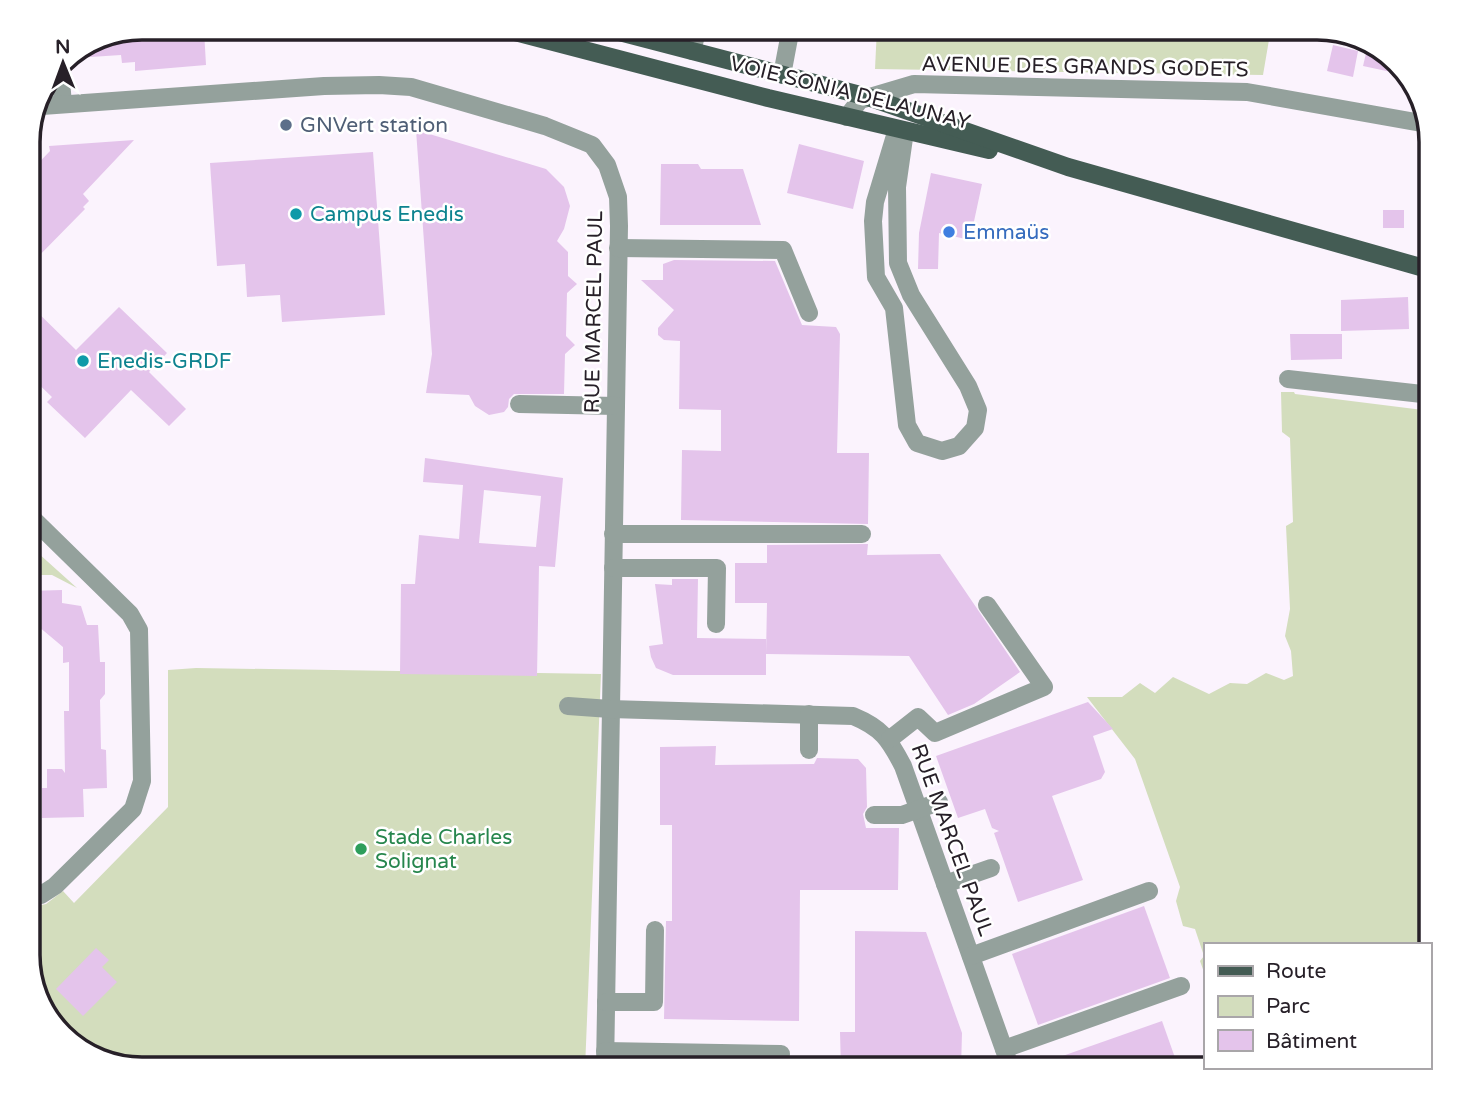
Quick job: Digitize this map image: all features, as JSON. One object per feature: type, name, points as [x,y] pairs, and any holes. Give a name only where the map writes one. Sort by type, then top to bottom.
[{"type":"main road","name":"VOIE SONIA DELAUNAY","points":[[547,40],[847,117],[1068,167],[1419,267]]},
{"type":"main road","name":"VOIE SONIA DELAUNAY","points":[[650,40],[868,97],[1068,167]]},
{"type":"street","points":[[692,51],[695,40]]},
{"type":"street","points":[[782,75],[789,40]]},
{"type":"street","name":"AVENUE DES GRANDS GODETS","points":[[868,97],[914,84],[1247,92],[1416,122]]},
{"type":"street","name":"RUE MARCEL PAUL","points":[[48,105],[324,86],[379,85],[411,88],[545,126],[592,145],[607,165],[618,197],[618,248],[605,1057]]},
{"type":"street","points":[[847,117],[855,104],[868,97]]},
{"type":"street","points":[[62,98],[63,104]]},
{"type":"street","points":[[901,130],[897,187],[898,263],[911,295],[968,386],[978,410],[975,428],[959,446],[942,451],[916,443],[907,425],[894,308],[876,277],[873,221],[875,202],[901,130]]},
{"type":"street","points":[[618,248],[783,250],[810,313]]},
{"type":"street","points":[[1288,379],[1419,394]]},
{"type":"street","points":[[519,404],[616,406]]},
{"type":"street","points":[[40,526],[130,614],[139,630],[142,781],[133,809],[55,886],[40,895]]},
{"type":"street","points":[[614,534],[862,534]]},
{"type":"street","points":[[613,568],[717,568],[716,624]]},
{"type":"street","points":[[890,739],[918,718],[935,733],[1044,687],[987,605]]},
{"type":"street","points":[[568,706],[610,709]]},
{"type":"street","name":"RUE MARCEL PAUL","points":[[610,709],[853,716],[867,722],[890,739],[903,766],[1007,1057]]},
{"type":"street","points":[[809,714],[809,750]]},
{"type":"street","points":[[874,815],[902,815],[939,802]]},
{"type":"street","points":[[945,884],[991,868]]},
{"type":"street","points":[[971,956],[1149,891]]},
{"type":"street","points":[[606,1002],[654,1002],[655,930]]},
{"type":"street","points":[[1004,1049],[1181,986]]},
{"type":"street","points":[[720,1057],[780,1054]]},
{"type":"green space","points":[[876,40],[1269,40],[1263,75],[875,69]]},
{"type":"green space","points":[[1281,392],[1419,410],[1419,943],[1204,943],[1204,956],[1195,929],[1183,926],[1176,901],[1180,887],[1135,759],[1087,697],[1122,697],[1140,683],[1155,693],[1173,677],[1209,694],[1230,683],[1247,684],[1266,673],[1284,680],[1293,676],[1291,651],[1285,636],[1290,609],[1286,526],[1293,522],[1290,438],[1282,432]]},
{"type":"green space","points":[[40,555],[77,588],[52,575],[40,575]]},
{"type":"green space","name":"Stade Charles Solignat","points":[[196,668],[601,674],[585,1057],[142,1057],[122,1055],[97,1046],[70,1027],[51,1000],[44,981],[40,962],[40,905],[63,891],[74,903],[168,807],[168,670]]},
{"type":"green space","points":[[1204,956],[1204,972],[1200,961]]},
{"type":"building","points":[[205,40],[206,65],[135,71],[135,62],[122,63],[121,55],[98,56],[98,51],[129,41]]},
{"type":"building","points":[[1333,45],[1358,51],[1353,77],[1327,71]]},
{"type":"building","points":[[1366,53],[1391,72],[1363,66]]},
{"type":"building","points":[[416,130],[546,169],[564,187],[570,206],[564,229],[557,241],[568,252],[568,276],[577,284],[567,293],[566,336],[575,345],[565,354],[564,394],[514,394],[504,412],[489,415],[475,406],[469,395],[426,393],[432,354]]},
{"type":"building","points":[[134,140],[83,194],[89,201],[83,207],[85,209],[40,255],[40,161],[50,151],[49,146]]},
{"type":"building","points":[[799,144],[864,161],[853,209],[787,193]]},
{"type":"building","name":"Campus Enedis","points":[[373,152],[385,315],[282,322],[280,295],[247,297],[245,264],[217,266],[210,163]]},
{"type":"building","points":[[661,164],[698,164],[701,169],[743,169],[761,225],[660,225]]},
{"type":"building","points":[[931,173],[982,184],[970,240],[939,233],[938,269],[918,269],[919,233]]},
{"type":"building","points":[[1383,210],[1404,210],[1404,228],[1383,228]]},
{"type":"building","points":[[674,260],[775,261],[802,325],[836,327],[840,334],[837,453],[869,453],[868,524],[681,520],[682,450],[721,451],[721,410],[679,409],[680,341],[664,340],[658,335],[658,328],[674,310],[641,280],[663,280],[663,264]]},
{"type":"building","points":[[1408,297],[1409,329],[1341,331],[1341,300]]},
{"type":"building","name":"Enedis-GRDF","points":[[119,307],[167,353],[149,372],[186,409],[169,426],[131,390],[85,438],[47,402],[52,397],[40,386],[40,315],[76,350]]},
{"type":"building","points":[[1290,334],[1342,334],[1342,359],[1291,360]]},
{"type":"building","points":[[425,458],[563,478],[555,567],[539,566],[537,676],[400,674],[401,584],[415,584],[419,535],[459,539],[463,485],[423,482]],"holes":[[[484,490],[541,496],[536,547],[479,543]]]},
{"type":"building","points":[[868,544],[867,555],[940,554],[1020,672],[974,704],[948,715],[909,656],[766,654],[767,603],[735,603],[735,563],[767,563],[767,545]]},
{"type":"building","points":[[672,579],[698,579],[697,638],[766,639],[766,675],[673,675],[656,668],[649,646],[663,644],[655,584],[672,585]]},
{"type":"building","points":[[62,590],[62,603],[81,606],[87,625],[98,625],[100,662],[105,662],[105,694],[100,700],[101,749],[106,750],[107,788],[83,789],[84,817],[42,818],[42,788],[47,788],[47,769],[62,769],[65,773],[64,711],[69,711],[69,662],[63,663],[63,647],[40,628],[40,591]]},
{"type":"building","points":[[1088,702],[1113,729],[1093,736],[1105,772],[1101,779],[1052,796],[1083,880],[1018,902],[994,833],[999,831],[992,828],[985,809],[958,818],[936,756]]},
{"type":"building","points":[[716,746],[715,765],[814,764],[817,758],[858,759],[866,768],[867,807],[863,814],[866,828],[899,828],[898,890],[800,890],[799,1021],[664,1019],[666,921],[672,921],[672,825],[660,825],[660,747]]},
{"type":"building","points":[[1144,906],[1170,978],[1038,1025],[1012,954]]},
{"type":"building","points":[[855,931],[926,932],[962,1033],[961,1057],[841,1057],[840,1032],[855,1032]]},
{"type":"building","points":[[96,948],[109,960],[102,967],[117,982],[83,1016],[56,989]]},
{"type":"building","points":[[1162,1021],[1175,1057],[1060,1057]]},
{"type":"place","name":"GNVert station","points":[[286,125]]},
{"type":"place","name":"Campus Enedis","points":[[296,214]]},
{"type":"place","name":"Emmaüs","points":[[949,232]]},
{"type":"place","name":"Enedis-GRDF","points":[[83,361]]},
{"type":"place","name":"Stade Charles Solignat","points":[[361,849]]}]
